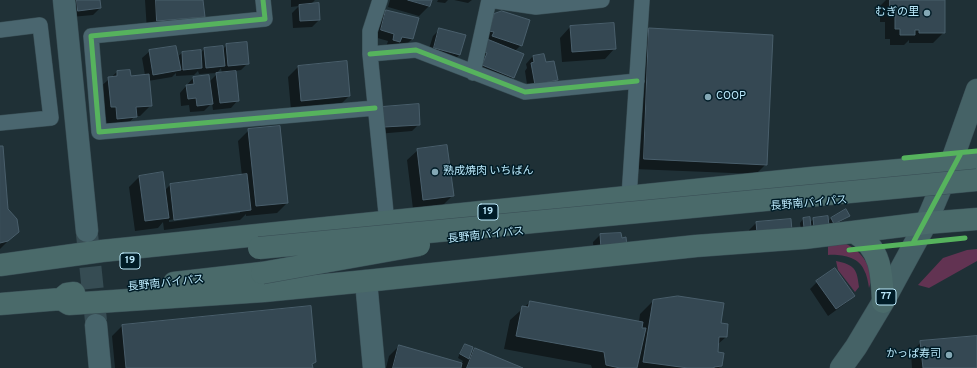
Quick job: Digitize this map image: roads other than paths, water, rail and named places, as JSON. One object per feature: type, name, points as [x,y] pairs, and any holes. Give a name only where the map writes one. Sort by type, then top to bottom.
[{"type":"highway","name":"19","points":[[0,265],[102,251],[387,223],[812,178],[977,163]]},
{"type":"highway","name":"長野南バイパス","points":[[0,275],[259,248],[977,180]]},
{"type":"highway","name":"長野南バイパス","points":[[0,304],[61,299],[67,294],[262,273],[445,240],[977,188]]},
{"type":"highway","name":"19","points":[[61,299],[69,304],[264,291],[696,246],[804,238],[977,218]]},
{"type":"highway","points":[[854,232],[862,237],[876,255],[882,275],[883,302]]},
{"type":"main road","name":"77","points":[[841,368],[856,347],[883,302],[926,223],[950,166],[977,90]]},
{"type":"street","points":[[64,0],[87,230]]},
{"type":"street","points":[[263,0],[265,18],[91,36],[99,132],[376,108]]},
{"type":"street","points":[[380,0],[370,31],[370,54],[387,223]]},
{"type":"street","points":[[473,73],[489,0],[536,7],[602,0]]},
{"type":"street","points":[[629,197],[642,0]]},
{"type":"street","points":[[0,30],[40,26],[51,118],[0,123]]},
{"type":"street","points":[[370,54],[416,50],[525,92],[637,81]]},
{"type":"street","points":[[366,281],[374,368]]},
{"type":"street","points":[[96,325],[100,368]]},
{"type":"tunnel","points":[[87,234],[96,321]]},
{"type":"place","name":"むぎの里","points":[[927,13]]},
{"type":"place","name":"COOP","points":[[708,97]]},
{"type":"place","name":"熟成焼肉 いちばん","points":[[435,172]]},
{"type":"place","name":"かっぱ寿司","points":[[949,355]]}]
